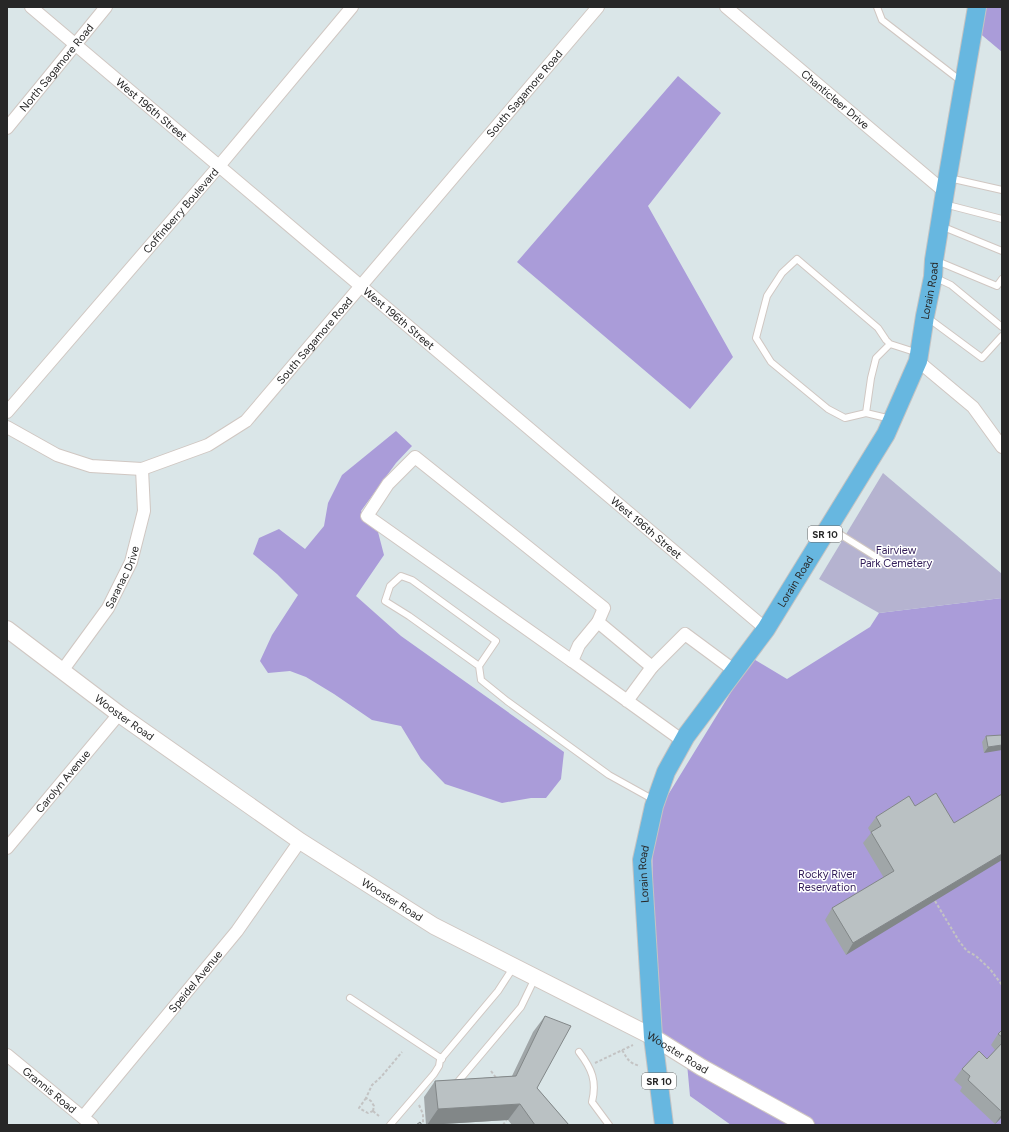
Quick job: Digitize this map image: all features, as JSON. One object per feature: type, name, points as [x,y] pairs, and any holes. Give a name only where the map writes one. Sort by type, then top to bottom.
[{"type":"main road","name":"Lorain Road","points":[[666,1124],[653,1037],[642,860],[656,801],[666,772],[683,740],[766,629],[883,440],[918,357],[977,7]]},
{"type":"main road","name":"Wooster Road","points":[[7,629],[118,714],[300,841],[434,926],[653,1037],[701,1067],[806,1125]]},
{"type":"street","name":"West 196th Street","points":[[31,7],[766,629]]},
{"type":"street","name":"North Sagamore Road","points":[[7,128],[106,7]]},
{"type":"street","name":"Coffinberry Boulevard","points":[[7,412],[219,166],[352,7]]},
{"type":"street","name":"South Sagamore Road","points":[[7,427],[57,455],[92,466],[142,469],[208,445],[246,421],[598,7]]},
{"type":"street","name":"Chanticleer Drive","points":[[726,7],[945,191]]},
{"type":"street","points":[[918,357],[973,407],[1002,447]]},
{"type":"street","points":[[572,661],[579,645],[598,622],[604,608],[415,458],[388,484],[368,516],[683,740]]},
{"type":"street","name":"Saranac Drive","points":[[62,671],[108,608],[131,562],[144,512],[142,469]]},
{"type":"street","points":[[598,622],[652,667]]},
{"type":"street","points":[[627,700],[652,667],[685,634],[734,671]]},
{"type":"street","name":"Carolyn Avenue","points":[[7,848],[118,714]]},
{"type":"street","name":"Speidel Avenue","points":[[83,1117],[237,931],[300,841]]},
{"type":"street","name":"Grannis Road","points":[[7,1055],[92,1125]]},
{"type":"lane","points":[[877,7],[882,20],[964,83]]},
{"type":"lane","points":[[945,191],[1002,190]]},
{"type":"lane","points":[[945,191],[1002,219]]},
{"type":"lane","points":[[940,225],[1002,251]]},
{"type":"lane","points":[[892,419],[866,413],[844,418],[828,409],[771,362],[756,338],[767,296],[782,273],[797,259],[878,328],[890,344],[918,357]]},
{"type":"lane","points":[[934,268],[997,286],[1002,291]]},
{"type":"lane","points":[[934,268],[951,285],[1002,327]]},
{"type":"lane","points":[[997,286],[1002,279]]},
{"type":"lane","points":[[925,316],[982,358],[1002,336]]},
{"type":"lane","points":[[866,413],[871,378],[876,358],[890,344]]},
{"type":"lane","points":[[828,528],[889,565]]},
{"type":"lane","points":[[479,666],[385,600],[390,586],[402,576],[412,580],[496,641],[479,666],[481,680],[507,701],[609,775],[656,801]]},
{"type":"lane","points":[[390,1125],[428,1084],[439,1066],[440,1060],[498,991],[514,966]]},
{"type":"lane","points":[[451,1084],[457,1084],[521,1007],[536,977]]},
{"type":"lane","points":[[350,998],[442,1059]]},
{"type":"lane","points":[[579,1052],[592,1074],[594,1083],[592,1102],[609,1125]]},
{"type":"path","points":[[935,901],[963,946],[967,951],[976,956],[990,969],[1002,985]]},
{"type":"path","points":[[588,1066],[633,1045]]},
{"type":"path","points":[[622,1050],[628,1060],[633,1064],[640,1066]]},
{"type":"path","points":[[373,1111],[368,1113],[360,1108],[372,1085],[381,1078],[402,1052]]},
{"type":"path","points":[[491,1071],[498,1080]]},
{"type":"path","points":[[366,1098],[371,1101],[374,1106],[373,1111]]},
{"type":"path","points":[[418,1103],[423,1114],[423,1125]]},
{"type":"path","points":[[373,1111],[379,1116]]},
{"type":"path","points":[[503,1125],[509,1118]]},
{"type":"green space","points":[[981,7],[1002,7],[1002,52],[977,31]]},
{"type":"green space","points":[[678,76],[721,113],[648,206],[733,357],[690,409],[517,262]]},
{"type":"green space","points":[[396,431],[412,446],[396,463],[361,511],[378,532],[384,555],[356,596],[401,636],[564,752],[561,779],[546,798],[531,798],[502,803],[445,784],[421,759],[401,726],[372,720],[306,677],[290,671],[268,673],[260,661],[272,635],[298,595],[277,574],[253,554],[259,538],[279,529],[305,549],[324,526],[328,503],[342,475]]},
{"type":"green space","name":"Fairview Park Cemetery","points":[[883,473],[1002,574],[1002,598],[879,613],[819,579]]},
{"type":"green space","name":"Rocky River Reservation","points":[[1002,598],[1002,1125],[731,1125],[690,1096],[686,1053],[654,1036],[652,821],[752,658],[787,679],[870,627],[879,613]]},
{"type":"building","points":[[1002,735],[1002,745],[988,747],[986,736]]},
{"type":"building","points":[[936,793],[954,823],[1002,794],[1002,854],[853,943],[832,908],[894,871],[871,832],[881,826],[876,817],[909,796],[915,806]]},
{"type":"building","points":[[545,1016],[571,1026],[537,1088],[569,1125],[535,1125],[520,1104],[438,1109],[435,1081],[516,1076]]},
{"type":"building","points":[[1002,1030],[1002,1037],[998,1034]]},
{"type":"building","points":[[1002,1043],[1002,1112],[968,1080],[970,1076],[962,1069],[979,1051],[987,1059]]}]
